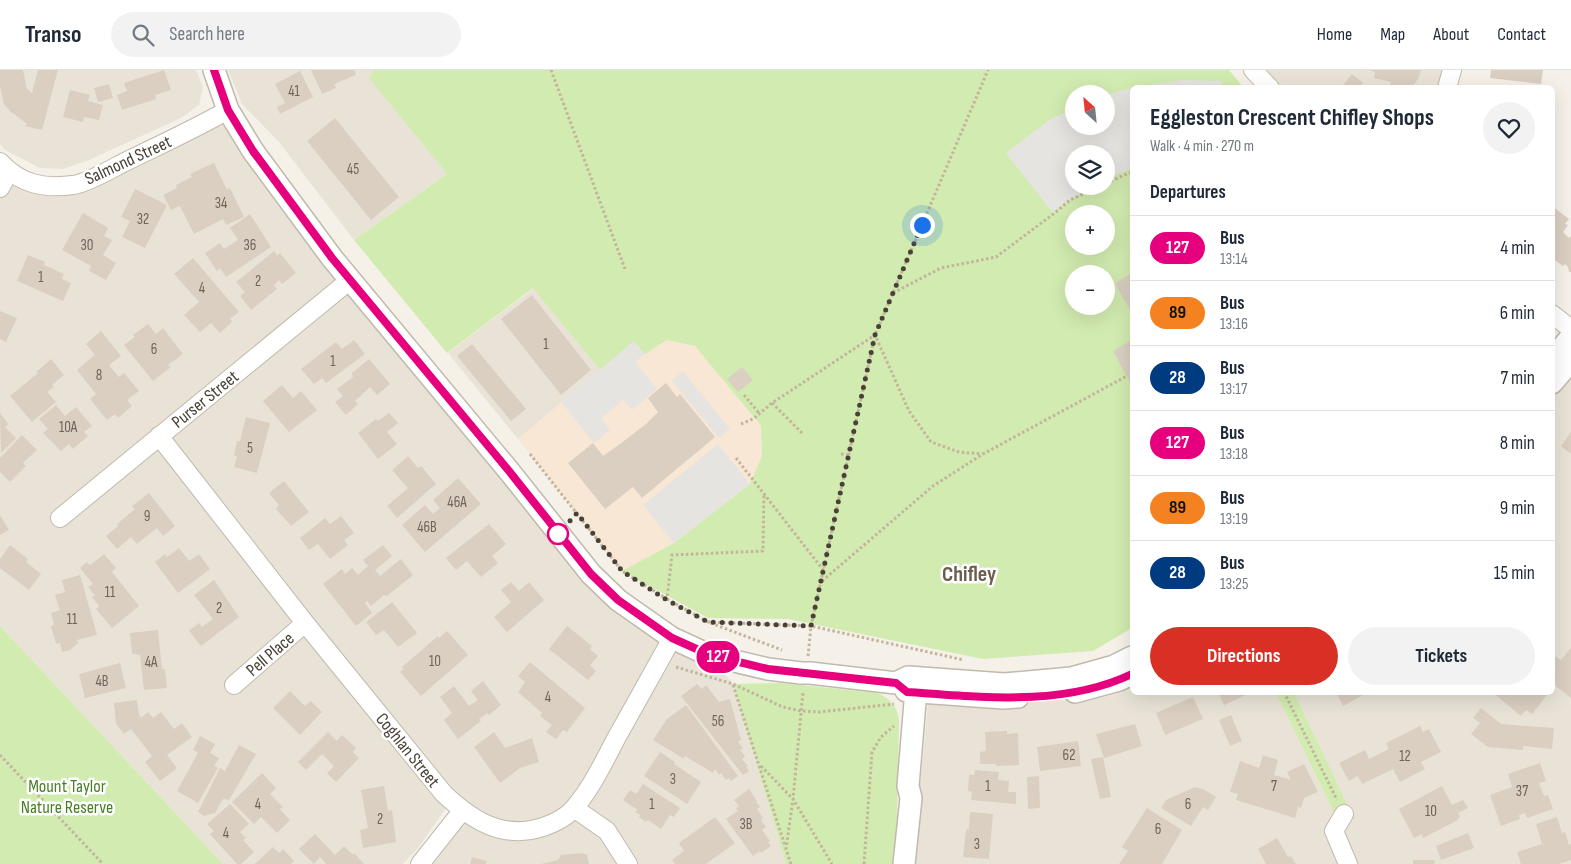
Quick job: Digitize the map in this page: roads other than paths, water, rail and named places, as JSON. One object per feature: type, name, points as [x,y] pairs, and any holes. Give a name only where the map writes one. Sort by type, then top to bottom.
[{"type":"street","points":[[214,70],[228,110],[253,151],[350,280],[509,471],[591,574],[618,600],[672,638],[710,655],[768,669],[806,673],[894,691],[908,677],[923,685],[1003,698],[1065,693],[1119,680],[1130,675]]},
{"type":"street","points":[[1253,70],[1267,85]]},
{"type":"street","points":[[1448,85],[1452,70]]},
{"type":"street","name":"Salmond Street","points":[[4,167],[23,181],[47,186],[75,185],[228,110]]},
{"type":"street","points":[[0,188],[4,167]]},
{"type":"street","name":"Purser Street","points":[[60,518],[350,280]]},
{"type":"street","points":[[1555,316],[1571,329]]},
{"type":"street","points":[[1555,356],[1571,337]]},
{"type":"street","points":[[1555,380],[1571,361]]},
{"type":"street","name":"Coghlan Street","points":[[159,436],[305,623],[444,794],[462,811],[482,822],[503,830],[529,831],[555,822],[574,808],[592,783],[672,638]]},
{"type":"street","name":"Pell Place","points":[[234,686],[305,623]]},
{"type":"street","points":[[923,685],[1004,684],[1071,678],[1114,666],[1130,658]]},
{"type":"street","points":[[904,864],[911,798],[920,786],[923,685]]},
{"type":"street","points":[[574,808],[607,831],[628,864]]},
{"type":"street","points":[[420,864],[462,811]]},
{"type":"street","points":[[1344,814],[1334,831],[1348,864]]},
{"type":"district","name":"Chifley","points":[[969,573]]},
{"type":"park label","name":"Mount Taylor Nature Reserve","points":[[67,796]]}]
